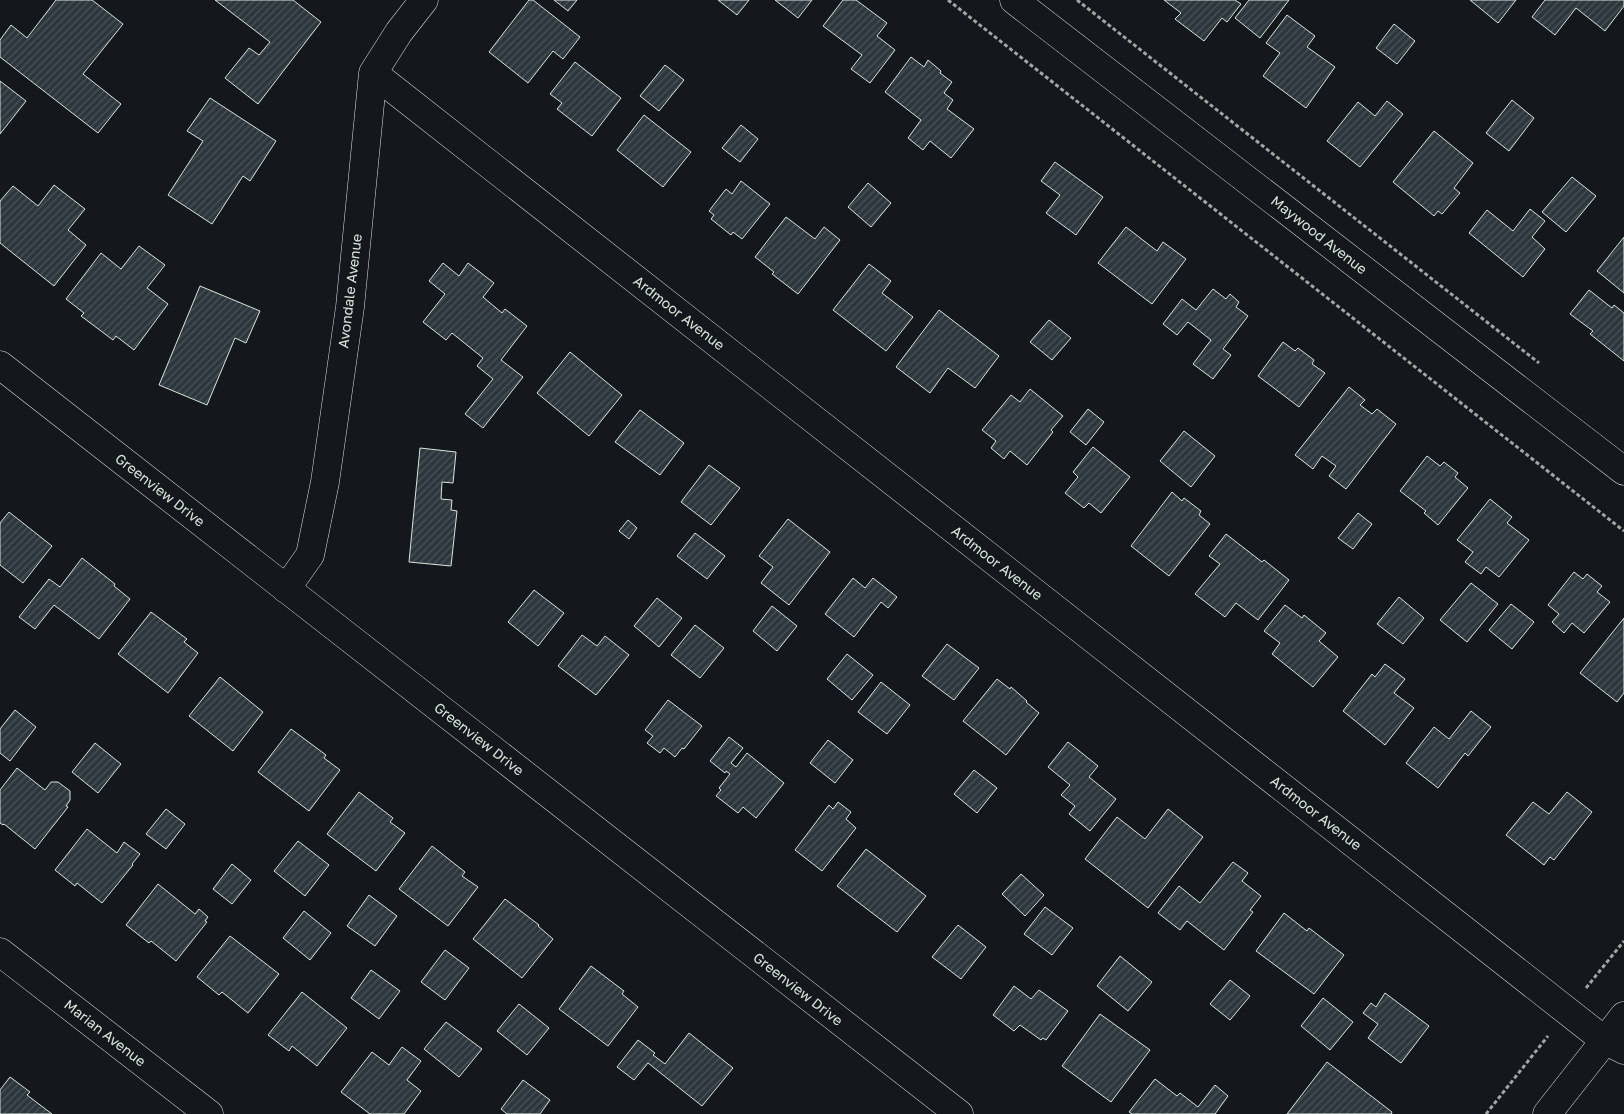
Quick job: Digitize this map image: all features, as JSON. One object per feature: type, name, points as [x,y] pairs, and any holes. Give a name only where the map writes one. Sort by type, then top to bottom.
[{"type":"street","name":"Avondale Avenue","points":[[286,589],[310,555],[325,482],[350,307],[373,73],[399,32],[424,0]]},
{"type":"street","name":"Maywood Avenue","points":[[1014,0],[1624,471]]},
{"type":"street","name":"Ardmoor Avenue","points":[[373,73],[1614,1045]]},
{"type":"street","name":"Greenview Drive","points":[[0,365],[959,1114]]},
{"type":"street","name":"Marian Avenue","points":[[0,952],[209,1114]]},
{"type":"street","points":[[1547,1114],[1614,1045],[1624,1016]]},
{"type":"path","points":[[948,0],[1624,532]]},
{"type":"path","points":[[1077,0],[1546,368]]},
{"type":"building","points":[[56,0],[92,0],[123,24],[83,74],[121,104],[98,133],[0,57],[0,40],[11,25],[27,38]]},
{"type":"building","points":[[215,0],[293,0],[321,22],[258,104],[225,78],[249,48],[259,55],[270,42]]},
{"type":"building","points":[[529,0],[533,0],[580,37],[563,59],[553,51],[528,83],[489,52]]},
{"type":"building","points":[[554,0],[577,0],[568,11]]},
{"type":"building","points":[[718,0],[749,0],[737,15]]},
{"type":"building","points":[[775,0],[812,0],[798,18]]},
{"type":"building","points":[[843,0],[856,0],[887,23],[877,36],[895,50],[870,83],[851,69],[862,55],[823,26]]},
{"type":"building","points":[[1164,0],[1235,0],[1241,4],[1227,22],[1222,18],[1204,41],[1175,19],[1181,13]]},
{"type":"building","points":[[1249,0],[1289,0],[1260,38],[1235,18]]},
{"type":"building","points":[[1470,0],[1516,0],[1498,23]]},
{"type":"building","points":[[1545,0],[1624,0],[1624,6],[1605,31],[1576,8],[1555,35],[1532,17]]},
{"type":"building","points":[[1287,15],[1315,36],[1307,47],[1335,67],[1306,108],[1263,76],[1280,53],[1266,43]]},
{"type":"building","points":[[1394,24],[1415,41],[1397,64],[1376,48]]},
{"type":"building","points":[[911,57],[924,67],[928,60],[952,82],[944,93],[953,100],[947,109],[974,129],[951,158],[930,141],[923,150],[908,138],[921,120],[885,92]]},
{"type":"building","points":[[575,62],[621,98],[592,136],[557,109],[562,103],[550,94]]},
{"type":"building","points":[[665,65],[684,80],[659,111],[640,96]]},
{"type":"building","points":[[0,81],[26,101],[0,134]]},
{"type":"building","points":[[210,98],[276,141],[250,181],[243,176],[212,224],[168,195],[203,141],[187,131]]},
{"type":"building","points":[[1512,100],[1534,118],[1509,151],[1486,133]]},
{"type":"building","points":[[1387,101],[1403,114],[1360,167],[1327,141],[1358,102],[1375,116]]},
{"type":"building","points":[[644,115],[691,152],[663,187],[617,150]]},
{"type":"building","points":[[741,125],[758,139],[740,162],[722,148]]},
{"type":"building","points":[[1434,131],[1473,163],[1454,188],[1460,193],[1442,214],[1438,211],[1434,216],[1393,182]]},
{"type":"building","points":[[1055,162],[1103,197],[1076,235],[1046,213],[1060,195],[1041,181]]},
{"type":"building","points":[[1572,177],[1596,196],[1566,232],[1542,212]]},
{"type":"building","points":[[741,181],[770,204],[742,239],[733,232],[731,235],[711,219],[714,215],[709,211],[726,189],[732,194]]},
{"type":"building","points":[[868,183],[891,203],[871,227],[848,207]]},
{"type":"building","points":[[54,185],[85,209],[68,230],[86,245],[54,286],[0,243],[0,201],[13,186],[38,206]]},
{"type":"building","points":[[1530,209],[1545,221],[1532,237],[1545,249],[1523,277],[1469,233],[1487,210],[1513,231]]},
{"type":"building","points":[[786,217],[815,239],[824,227],[840,240],[798,294],[772,274],[774,272],[755,257]]},
{"type":"building","points":[[1126,227],[1157,251],[1163,242],[1186,259],[1152,304],[1098,263]]},
{"type":"building","points":[[1624,237],[1624,293],[1597,271]]},
{"type":"building","points":[[139,246],[165,265],[147,288],[168,304],[134,350],[116,336],[113,340],[81,316],[84,313],[66,299],[101,253],[121,269]]},
{"type":"building","points":[[443,263],[459,276],[468,263],[494,283],[483,297],[502,313],[505,309],[527,326],[501,360],[523,377],[483,428],[465,414],[493,379],[477,366],[483,358],[452,333],[446,340],[423,322],[445,294],[429,281]]},
{"type":"building","points":[[869,264],[891,281],[882,293],[913,317],[886,351],[833,310]]},
{"type":"building","points":[[200,286],[260,311],[246,343],[235,338],[207,405],[159,385]]},
{"type":"building","points":[[1213,289],[1226,299],[1230,294],[1239,302],[1236,307],[1248,316],[1223,349],[1231,355],[1213,379],[1193,364],[1211,340],[1188,322],[1177,335],[1163,324],[1182,299],[1196,310]]},
{"type":"building","points":[[1589,290],[1612,308],[1614,305],[1624,313],[1624,361],[1590,334],[1593,331],[1570,314]]},
{"type":"building","points":[[939,310],[999,356],[975,388],[948,368],[930,393],[896,367]]},
{"type":"building","points":[[1049,320],[1071,338],[1052,360],[1030,342]]},
{"type":"building","points":[[1283,342],[1295,351],[1298,348],[1314,360],[1312,364],[1325,373],[1299,407],[1258,376]]},
{"type":"building","points":[[570,352],[622,395],[589,436],[537,393]]},
{"type":"building","points":[[1349,387],[1365,400],[1360,405],[1372,414],[1377,409],[1396,424],[1346,489],[1329,476],[1336,466],[1322,456],[1313,469],[1295,455]]},
{"type":"building","points":[[1030,389],[1063,416],[1027,465],[1010,451],[1004,459],[991,448],[996,441],[982,430],[1011,395],[1020,402]]},
{"type":"building","points":[[1088,409],[1104,422],[1086,445],[1070,432]]},
{"type":"building","points":[[640,410],[684,443],[660,475],[615,442]]},
{"type":"building","points":[[1184,431],[1215,456],[1191,487],[1160,461]]},
{"type":"building","points":[[1093,447],[1130,477],[1101,513],[1089,503],[1084,508],[1065,493],[1078,477],[1073,472]]},
{"type":"building","points":[[420,448],[456,452],[453,483],[442,482],[441,499],[452,500],[451,510],[457,511],[451,566],[409,562]]},
{"type":"building","points":[[1427,456],[1440,466],[1444,462],[1458,473],[1455,477],[1468,488],[1438,525],[1424,513],[1426,511],[1400,491]]},
{"type":"building","points":[[709,465],[740,488],[711,525],[681,502]]},
{"type":"building","points":[[1172,492],[1182,501],[1184,498],[1201,511],[1199,515],[1210,524],[1169,576],[1131,546]]},
{"type":"building","points":[[1490,499],[1512,517],[1507,523],[1529,540],[1499,577],[1486,567],[1481,574],[1465,562],[1473,552],[1457,540]]},
{"type":"building","points":[[9,512],[52,546],[23,583],[0,565],[0,523]]},
{"type":"building","points":[[1358,513],[1372,524],[1353,549],[1338,538]]},
{"type":"building","points":[[788,519],[830,552],[789,605],[761,583],[773,567],[759,556]]},
{"type":"building","points":[[628,520],[637,528],[629,539],[619,531]]},
{"type":"building","points":[[695,533],[725,556],[707,579],[677,556]]},
{"type":"building","points":[[1226,534],[1289,580],[1258,620],[1236,603],[1225,617],[1195,594],[1220,564],[1209,556]]},
{"type":"building","points":[[82,558],[115,584],[114,586],[130,599],[99,639],[54,605],[35,629],[19,617],[49,579],[60,587]]},
{"type":"building","points":[[1574,572],[1583,579],[1587,574],[1602,586],[1597,592],[1610,602],[1584,633],[1572,623],[1564,633],[1552,622],[1559,614],[1548,605]]},
{"type":"building","points":[[853,578],[865,588],[873,578],[897,597],[888,608],[881,602],[854,637],[825,614]]},
{"type":"building","points":[[1471,583],[1498,604],[1467,642],[1440,620]]},
{"type":"building","points":[[534,590],[564,613],[538,646],[508,622]]},
{"type":"building","points":[[1399,597],[1424,618],[1403,644],[1377,624]]},
{"type":"building","points":[[657,598],[682,618],[659,647],[634,626]]},
{"type":"building","points":[[1511,604],[1534,622],[1512,649],[1489,630]]},
{"type":"building","points":[[1285,605],[1302,618],[1304,615],[1326,633],[1319,641],[1338,657],[1313,687],[1272,654],[1280,643],[1264,631]]},
{"type":"building","points":[[772,606],[797,626],[777,651],[753,631]]},
{"type":"building","points":[[151,612],[187,639],[184,642],[198,653],[168,693],[118,654]]},
{"type":"building","points":[[1624,618],[1624,693],[1617,702],[1580,673]]},
{"type":"building","points":[[695,625],[724,648],[700,678],[671,655]]},
{"type":"building","points":[[582,635],[597,646],[605,636],[629,655],[596,695],[558,666]]},
{"type":"building","points":[[947,644],[979,668],[954,700],[922,676]]},
{"type":"building","points":[[847,654],[873,675],[852,700],[827,679]]},
{"type":"building","points":[[1385,664],[1405,679],[1394,693],[1414,708],[1385,745],[1343,711],[1372,674],[1375,677]]},
{"type":"building","points":[[220,677],[263,712],[233,751],[189,716]]},
{"type":"building","points":[[997,679],[1010,689],[1011,687],[1039,713],[1006,755],[963,721]]},
{"type":"building","points":[[881,682],[910,705],[887,734],[858,712]]},
{"type":"building","points":[[668,700],[702,726],[684,749],[682,748],[675,757],[664,748],[660,753],[647,743],[653,736],[645,730]]},
{"type":"building","points":[[15,710],[36,727],[10,761],[0,753],[0,729]]},
{"type":"building","points":[[1471,711],[1491,727],[1468,756],[1465,753],[1438,788],[1406,763],[1434,727],[1449,739]]},
{"type":"building","points":[[291,729],[326,755],[324,758],[340,770],[309,811],[258,772]]},
{"type":"building","points":[[729,737],[743,748],[731,763],[736,767],[747,753],[784,783],[756,818],[743,807],[738,813],[716,796],[721,790],[719,788],[730,774],[726,771],[725,773],[710,761]]},
{"type":"building","points":[[828,740],[853,760],[835,783],[810,763]]},
{"type":"building","points":[[1068,742],[1098,766],[1089,777],[1116,799],[1090,831],[1069,814],[1075,806],[1061,795],[1070,785],[1048,767]]},
{"type":"building","points":[[95,743],[121,764],[98,793],[72,772]]},
{"type":"building","points":[[17,768],[45,790],[51,782],[58,782],[70,791],[70,800],[66,806],[68,807],[35,849],[4,824],[0,823],[0,790]]},
{"type":"building","points":[[974,770],[997,788],[977,813],[954,794]]},
{"type":"building","points":[[359,792],[393,818],[390,822],[405,833],[376,871],[327,834]]},
{"type":"building","points":[[1567,792],[1592,812],[1554,860],[1550,857],[1544,865],[1506,835],[1533,802],[1549,814]]},
{"type":"building","points":[[838,802],[851,812],[846,819],[856,828],[822,871],[795,850],[829,805],[833,809]]},
{"type":"building","points":[[166,809],[185,824],[166,849],[146,834]]},
{"type":"building","points":[[1168,809],[1203,837],[1148,908],[1085,859],[1117,817],[1145,839]]},
{"type":"building","points":[[87,829],[117,853],[124,842],[140,854],[102,903],[77,883],[75,886],[55,870]]},
{"type":"building","points":[[298,841],[329,865],[305,896],[274,871]]},
{"type":"building","points":[[432,846],[465,872],[462,876],[478,887],[448,926],[399,889]]},
{"type":"building","points":[[866,849],[926,896],[897,932],[837,886]]},
{"type":"building","points":[[1233,862],[1248,873],[1242,881],[1261,896],[1250,910],[1253,912],[1224,950],[1187,921],[1180,930],[1158,913],[1179,886],[1200,903]]},
{"type":"building","points":[[232,864],[251,880],[232,904],[213,889]]},
{"type":"building","points":[[1021,874],[1044,895],[1025,916],[1002,894]]},
{"type":"building","points":[[158,884],[195,914],[199,909],[208,917],[205,921],[207,922],[176,961],[151,941],[149,943],[126,925]]},
{"type":"building","points":[[369,895],[397,916],[375,946],[347,926]]},
{"type":"building","points":[[505,899],[539,925],[553,939],[522,978],[473,939]]},
{"type":"building","points":[[1045,907],[1073,928],[1052,955],[1024,934]]},
{"type":"building","points":[[304,911],[331,933],[310,960],[283,938]]},
{"type":"building","points":[[1284,913],[1307,931],[1309,928],[1344,955],[1314,994],[1256,951]]},
{"type":"building","points":[[958,925],[986,947],[961,979],[932,957]]},
{"type":"building","points":[[230,936],[279,974],[248,1013],[222,992],[219,995],[197,977]]},
{"type":"building","points":[[445,950],[469,968],[445,1000],[421,982]]},
{"type":"building","points":[[1120,956],[1152,982],[1128,1011],[1097,986]]},
{"type":"building","points":[[591,966],[624,991],[622,994],[638,1007],[608,1046],[559,1009]]},
{"type":"building","points":[[371,970],[400,991],[379,1019],[351,998]]},
{"type":"building","points":[[1230,980],[1250,996],[1230,1020],[1210,1004]]},
{"type":"building","points":[[1014,986],[1031,999],[1039,990],[1068,1011],[1046,1040],[1043,1038],[1041,1040],[1020,1025],[1014,1031],[993,1015]]},
{"type":"building","points":[[302,992],[347,1028],[317,1066],[292,1046],[289,1051],[268,1035]]},
{"type":"building","points":[[1385,993],[1429,1026],[1401,1063],[1368,1038],[1378,1024],[1363,1013],[1371,1003],[1376,1007]]},
{"type":"building","points":[[1323,998],[1353,1022],[1330,1050],[1301,1026]]},
{"type":"building","points":[[519,1004],[549,1028],[527,1055],[497,1031]]},
{"type":"building","points":[[1100,1014],[1150,1050],[1111,1102],[1062,1066]]},
{"type":"building","points":[[446,1022],[482,1049],[459,1077],[424,1049]]},
{"type":"building","points":[[689,1033],[733,1068],[702,1106],[648,1063],[634,1080],[617,1067],[638,1040],[655,1053],[653,1055],[665,1064]]},
{"type":"building","points":[[402,1047],[421,1061],[407,1080],[421,1091],[404,1114],[370,1114],[341,1092],[372,1052],[389,1065]]},
{"type":"building","points":[[1327,1062],[1392,1112],[1391,1114],[1287,1114]]},
{"type":"building","points":[[10,1077],[30,1092],[27,1095],[52,1114],[0,1114],[0,1090]]},
{"type":"building","points":[[1155,1079],[1177,1096],[1180,1093],[1198,1107],[1215,1085],[1228,1096],[1215,1114],[1132,1114],[1129,1112]]},
{"type":"building","points":[[523,1080],[550,1100],[540,1114],[507,1114],[501,1109]]}]
